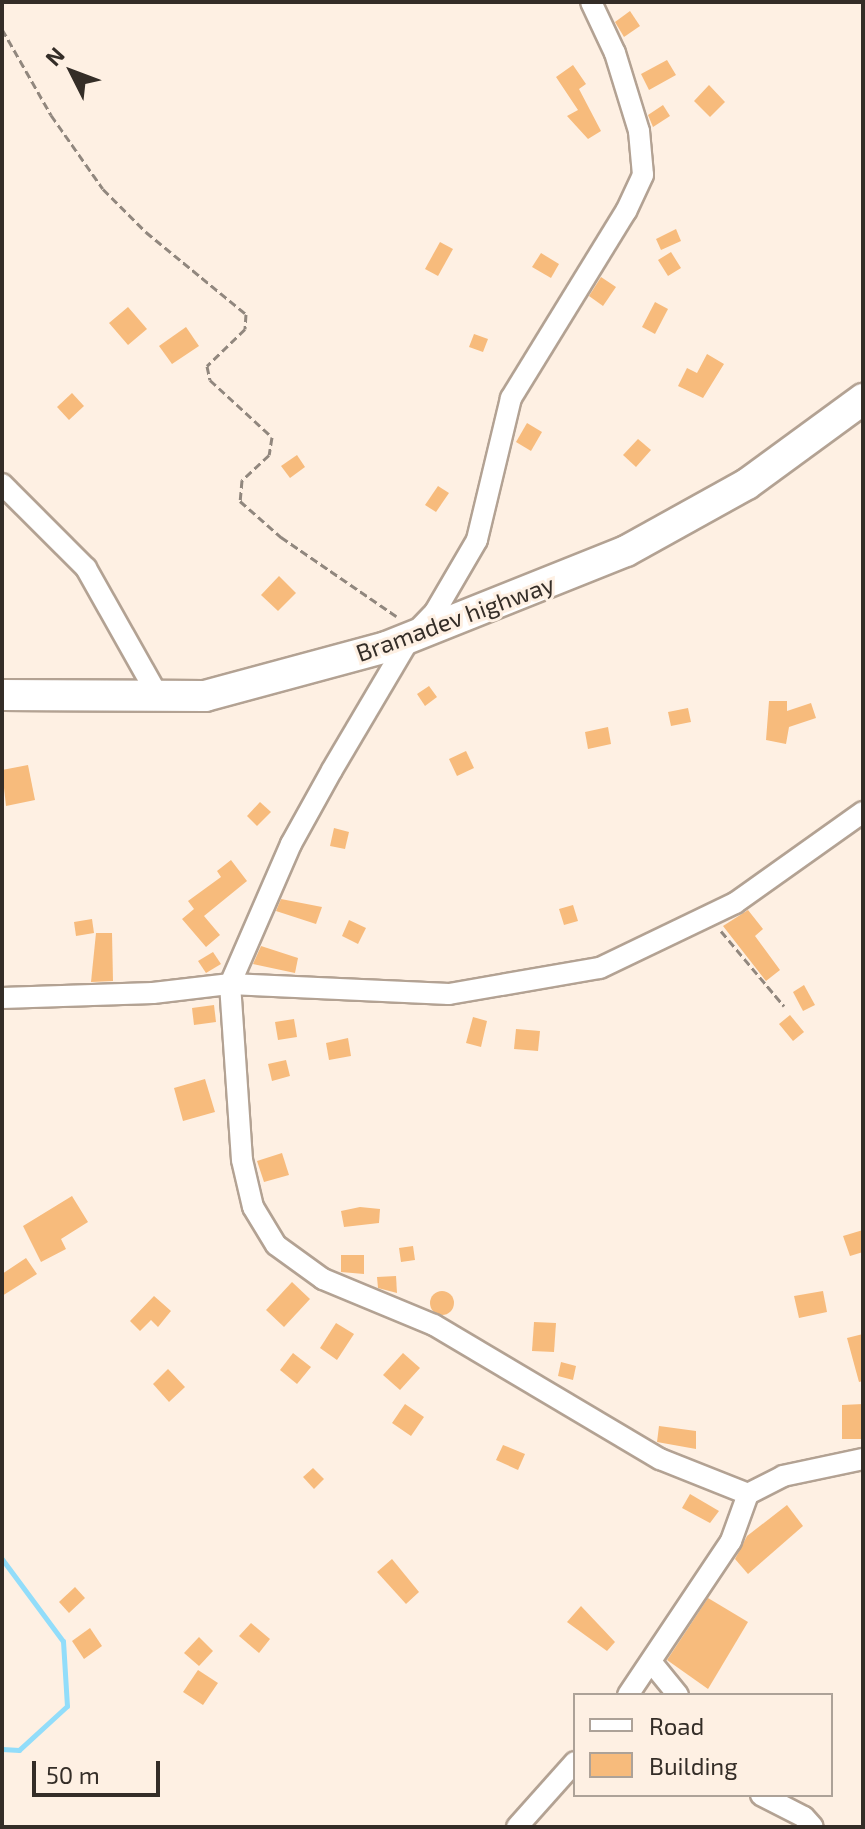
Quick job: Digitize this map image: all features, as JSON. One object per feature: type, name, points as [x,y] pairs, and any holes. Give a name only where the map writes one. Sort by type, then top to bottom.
[{"type":"street","points":[[591,2],[615,53],[635,118],[643,175],[626,211],[511,398],[477,540],[435,612],[413,633],[291,844],[230,984],[242,1160],[253,1207],[276,1245],[323,1279],[434,1325],[660,1459],[748,1494]]},
{"type":"street","name":"Bramadev highway","points":[[2,695],[205,696],[413,633],[626,551],[747,484],[863,399]]},
{"type":"street","points":[[2,484],[86,568],[158,696]]},
{"type":"street","points":[[2,998],[153,993],[230,984],[449,994],[600,968],[735,903],[863,812]]},
{"type":"street","points":[[630,1693],[731,1541],[748,1494],[783,1476],[863,1459]]},
{"type":"street","points":[[652,1663],[676,1693]]},
{"type":"street","points":[[517,1827],[573,1764]]},
{"type":"street","points":[[765,1797],[804,1817],[813,1827]]},
{"type":"path","points":[[2,29],[51,115],[103,189],[146,232],[246,314],[245,329],[207,366],[210,380],[272,437],[269,455],[242,480],[240,501],[281,537],[413,633]]},
{"type":"path","points":[[708,916],[784,1006]]},
{"type":"building","points":[[630,11],[640,26],[624,37],[615,22]]},
{"type":"building","points":[[667,60],[676,75],[649,90],[641,74]]},
{"type":"building","points":[[573,65],[586,84],[579,89],[601,131],[588,139],[567,116],[578,110],[556,77]]},
{"type":"building","points":[[709,85],[725,102],[710,117],[694,101]]},
{"type":"building","points":[[663,105],[670,116],[653,127],[648,115]]},
{"type":"building","points":[[676,229],[681,241],[661,250],[656,239]]},
{"type":"building","points":[[440,242],[453,249],[438,276],[425,269]]},
{"type":"building","points":[[671,252],[681,268],[668,276],[658,260]]},
{"type":"building","points":[[541,253],[559,264],[551,278],[532,267]]},
{"type":"building","points":[[601,277],[616,287],[603,306],[589,296]]},
{"type":"building","points":[[655,302],[668,309],[655,334],[642,327]]},
{"type":"building","points":[[128,307],[147,329],[128,345],[109,323]]},
{"type":"building","points":[[186,327],[199,346],[172,364],[159,346]]},
{"type":"building","points":[[474,334],[488,339],[483,352],[469,347]]},
{"type":"building","points":[[707,354],[724,364],[703,398],[678,386],[687,368],[697,373]]},
{"type":"building","points":[[72,393],[84,406],[69,420],[57,407]]},
{"type":"building","points":[[527,423],[542,432],[531,451],[516,442]]},
{"type":"building","points":[[638,439],[651,450],[636,467],[623,455]]},
{"type":"building","points":[[297,455],[305,467],[290,478],[281,466]]},
{"type":"building","points":[[438,486],[449,493],[436,512],[425,505]]},
{"type":"building","points":[[279,576],[296,593],[278,611],[261,595]]},
{"type":"building","points":[[429,686],[437,697],[425,706],[417,694]]},
{"type":"building","points":[[769,701],[787,701],[787,711],[811,703],[816,718],[789,727],[786,744],[766,740]]},
{"type":"building","points":[[688,708],[691,722],[671,726],[668,712]]},
{"type":"building","points":[[608,727],[611,744],[588,749],[585,732]]},
{"type":"building","points":[[466,751],[474,768],[457,776],[449,759]]},
{"type":"building","points":[[28,765],[35,800],[6,806],[2,770]]},
{"type":"building","points":[[260,802],[271,812],[257,826],[247,816]]},
{"type":"building","points":[[334,828],[349,832],[345,849],[330,846]]},
{"type":"building","points":[[231,860],[247,881],[204,916],[220,935],[206,947],[182,919],[194,909],[188,901],[221,877],[217,871]]},
{"type":"building","points":[[281,899],[322,907],[316,924],[276,911]]},
{"type":"building","points":[[573,905],[578,921],[564,925],[559,909]]},
{"type":"building","points":[[748,910],[763,929],[755,936],[780,970],[766,981],[723,926]]},
{"type":"building","points":[[92,919],[94,933],[76,936],[74,922]]},
{"type":"building","points":[[349,920],[366,928],[358,944],[342,936]]},
{"type":"building","points":[[96,933],[112,933],[113,981],[91,982]]},
{"type":"building","points":[[261,946],[298,958],[295,973],[253,964]]},
{"type":"building","points":[[213,952],[221,964],[206,973],[198,961]]},
{"type":"building","points":[[804,985],[815,1005],[803,1011],[793,992]]},
{"type":"building","points":[[214,1005],[216,1022],[194,1025],[192,1008]]},
{"type":"building","points":[[790,1015],[804,1032],[793,1041],[779,1024]]},
{"type":"building","points":[[473,1017],[487,1021],[481,1047],[466,1043]]},
{"type":"building","points":[[294,1019],[297,1037],[278,1040],[275,1022]]},
{"type":"building","points":[[516,1029],[540,1031],[538,1051],[514,1049]]},
{"type":"building","points":[[348,1038],[351,1056],[329,1060],[326,1043]]},
{"type":"building","points":[[286,1060],[290,1076],[272,1081],[268,1064]]},
{"type":"building","points":[[205,1079],[215,1112],[183,1121],[174,1088]]},
{"type":"building","points":[[282,1153],[289,1175],[264,1182],[257,1161]]},
{"type":"building","points":[[72,1196],[88,1222],[61,1239],[66,1249],[41,1262],[23,1226]]},
{"type":"building","points":[[360,1207],[380,1209],[379,1223],[344,1227],[341,1211]]},
{"type":"building","points":[[863,1230],[863,1252],[850,1256],[843,1236]]},
{"type":"building","points":[[413,1246],[415,1260],[401,1262],[399,1248]]},
{"type":"building","points":[[341,1255],[364,1255],[364,1274],[341,1272]]},
{"type":"building","points":[[26,1258],[37,1274],[2,1296],[2,1274]]},
{"type":"building","points":[[396,1276],[397,1293],[378,1288],[377,1277]]},
{"type":"building","points":[[292,1282],[310,1299],[284,1327],[266,1310]]},
{"type":"building","points":[[442,1291],[450,1295],[454,1303],[450,1311],[442,1315],[434,1311],[430,1303],[434,1295]]},
{"type":"building","points":[[823,1291],[827,1312],[799,1318],[794,1296]]},
{"type":"building","points":[[154,1296],[171,1311],[158,1327],[151,1320],[140,1331],[130,1321]]},
{"type":"building","points":[[534,1322],[556,1323],[554,1352],[532,1351]]},
{"type":"building","points":[[336,1323],[354,1334],[337,1360],[320,1348]]},
{"type":"building","points":[[863,1334],[863,1381],[859,1382],[847,1338]]},
{"type":"building","points":[[293,1353],[311,1367],[297,1384],[280,1370]]},
{"type":"building","points":[[403,1353],[420,1368],[400,1390],[383,1375]]},
{"type":"building","points":[[561,1362],[576,1366],[573,1380],[558,1376]]},
{"type":"building","points":[[168,1369],[185,1387],[169,1402],[153,1384]]},
{"type":"building","points":[[405,1404],[424,1417],[411,1436],[392,1423]]},
{"type":"building","points":[[863,1404],[863,1439],[842,1439],[842,1405]]},
{"type":"building","points":[[659,1426],[696,1431],[696,1449],[657,1442]]},
{"type":"building","points":[[503,1445],[525,1454],[518,1470],[496,1460]]},
{"type":"building","points":[[313,1468],[324,1479],[314,1489],[303,1477]]},
{"type":"building","points":[[690,1494],[719,1511],[710,1523],[682,1508]]},
{"type":"building","points":[[787,1505],[803,1526],[748,1574],[735,1559],[747,1536]]},
{"type":"building","points":[[392,1559],[419,1592],[406,1604],[377,1572]]},
{"type":"building","points":[[75,1587],[85,1598],[69,1613],[59,1602]]},
{"type":"building","points":[[708,1598],[748,1622],[708,1689],[667,1660]]},
{"type":"building","points":[[581,1606],[615,1642],[607,1651],[567,1622]]},
{"type":"building","points":[[251,1623],[270,1639],[259,1653],[239,1636]]},
{"type":"building","points":[[90,1628],[102,1646],[84,1659],[72,1641]]},
{"type":"building","points":[[199,1637],[213,1651],[199,1666],[184,1653]]},
{"type":"building","points":[[198,1670],[218,1683],[203,1705],[183,1692]]},
{"type":"waterway","points":[[2,1559],[63,1641],[67,1706],[19,1750],[2,1749]]}]
